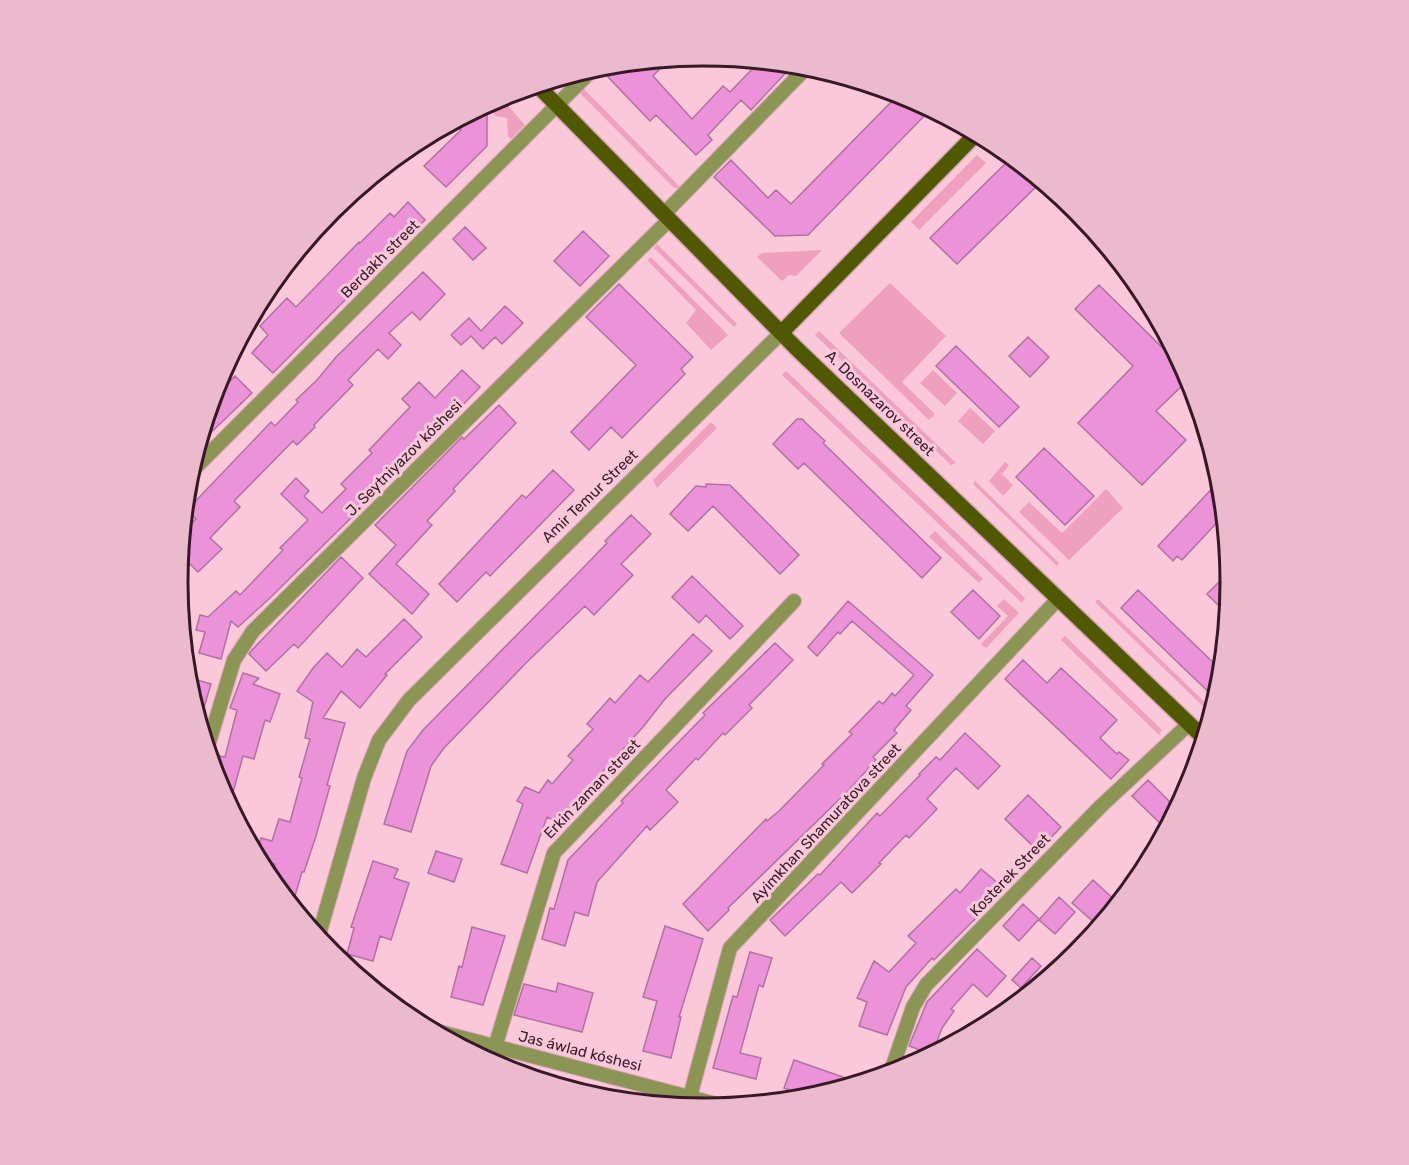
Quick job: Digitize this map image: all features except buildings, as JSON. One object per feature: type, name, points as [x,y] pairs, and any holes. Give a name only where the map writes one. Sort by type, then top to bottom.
[{"type":"main road","name":"A. Dosnazarov street","points":[[543,92],[781,333],[1198,732]]},
{"type":"main road","name":"Amir Temur Street","points":[[781,333],[971,140]]},
{"type":"street","name":"J. Seytniyazov kóshesi","points":[[211,735],[234,660],[253,630],[667,217],[800,75]]},
{"type":"street","name":"Berdakh street","points":[[203,459],[580,82]]},
{"type":"street","name":"Amir Temur Street","points":[[321,928],[364,778],[379,740],[409,700],[781,333]]},
{"type":"street","name":"Ayimkhan Shamuratova street","points":[[690,1099],[730,948],[1058,599]]},
{"type":"street","name":"Erkin zaman street","points":[[495,1047],[554,853],[794,601]]},
{"type":"street","name":"Kosterek Street","points":[[894,1063],[913,1007],[926,986],[1101,806],[1190,724]]},
{"type":"street","name":"Jas áwlad kóshesi","points":[[460,1038],[675,1098]]},
{"type":"shaded area","points":[[584,89],[681,188],[674,188],[580,93]]},
{"type":"shaded area","points":[[507,105],[525,125],[511,139],[508,136],[507,118],[496,116],[492,112]]},
{"type":"shaded area","points":[[977,155],[986,163],[919,230],[911,222]]},
{"type":"shaded area","points":[[657,244],[737,324],[734,327],[654,248]]},
{"type":"shaded area","points":[[822,250],[796,276],[789,275],[782,281],[757,257],[762,253]]},
{"type":"shaded area","points":[[651,257],[728,335],[711,350],[686,323],[696,310],[647,260]]},
{"type":"shaded area","points":[[890,283],[946,336],[902,382],[935,414],[929,420],[839,333]]},
{"type":"shaded area","points":[[819,331],[956,463],[951,465],[815,335]]},
{"type":"shaded area","points":[[933,370],[957,393],[945,406],[920,383]]},
{"type":"shaded area","points":[[786,371],[1025,598],[1022,603],[782,375]]},
{"type":"shaded area","points":[[970,408],[995,431],[983,444],[958,421]]},
{"type":"shaded area","points":[[711,422],[717,428],[657,488],[653,480]]},
{"type":"shaded area","points":[[1005,462],[1009,465],[1002,474],[1013,485],[1003,496],[989,481]]},
{"type":"shaded area","points":[[974,480],[1059,563],[1057,566],[974,485]]},
{"type":"shaded area","points":[[1106,489],[1123,508],[1069,560],[1019,512],[1029,502],[1062,533]]},
{"type":"shaded area","points":[[935,531],[983,579],[979,583],[929,537]]},
{"type":"shaded area","points":[[1004,599],[1019,613],[986,648],[981,644],[1008,616],[997,606]]},
{"type":"shaded area","points":[[1098,599],[1206,703],[1205,708],[1095,602]]},
{"type":"shaded area","points":[[1065,636],[1162,730],[1159,735],[1061,640]]}]
